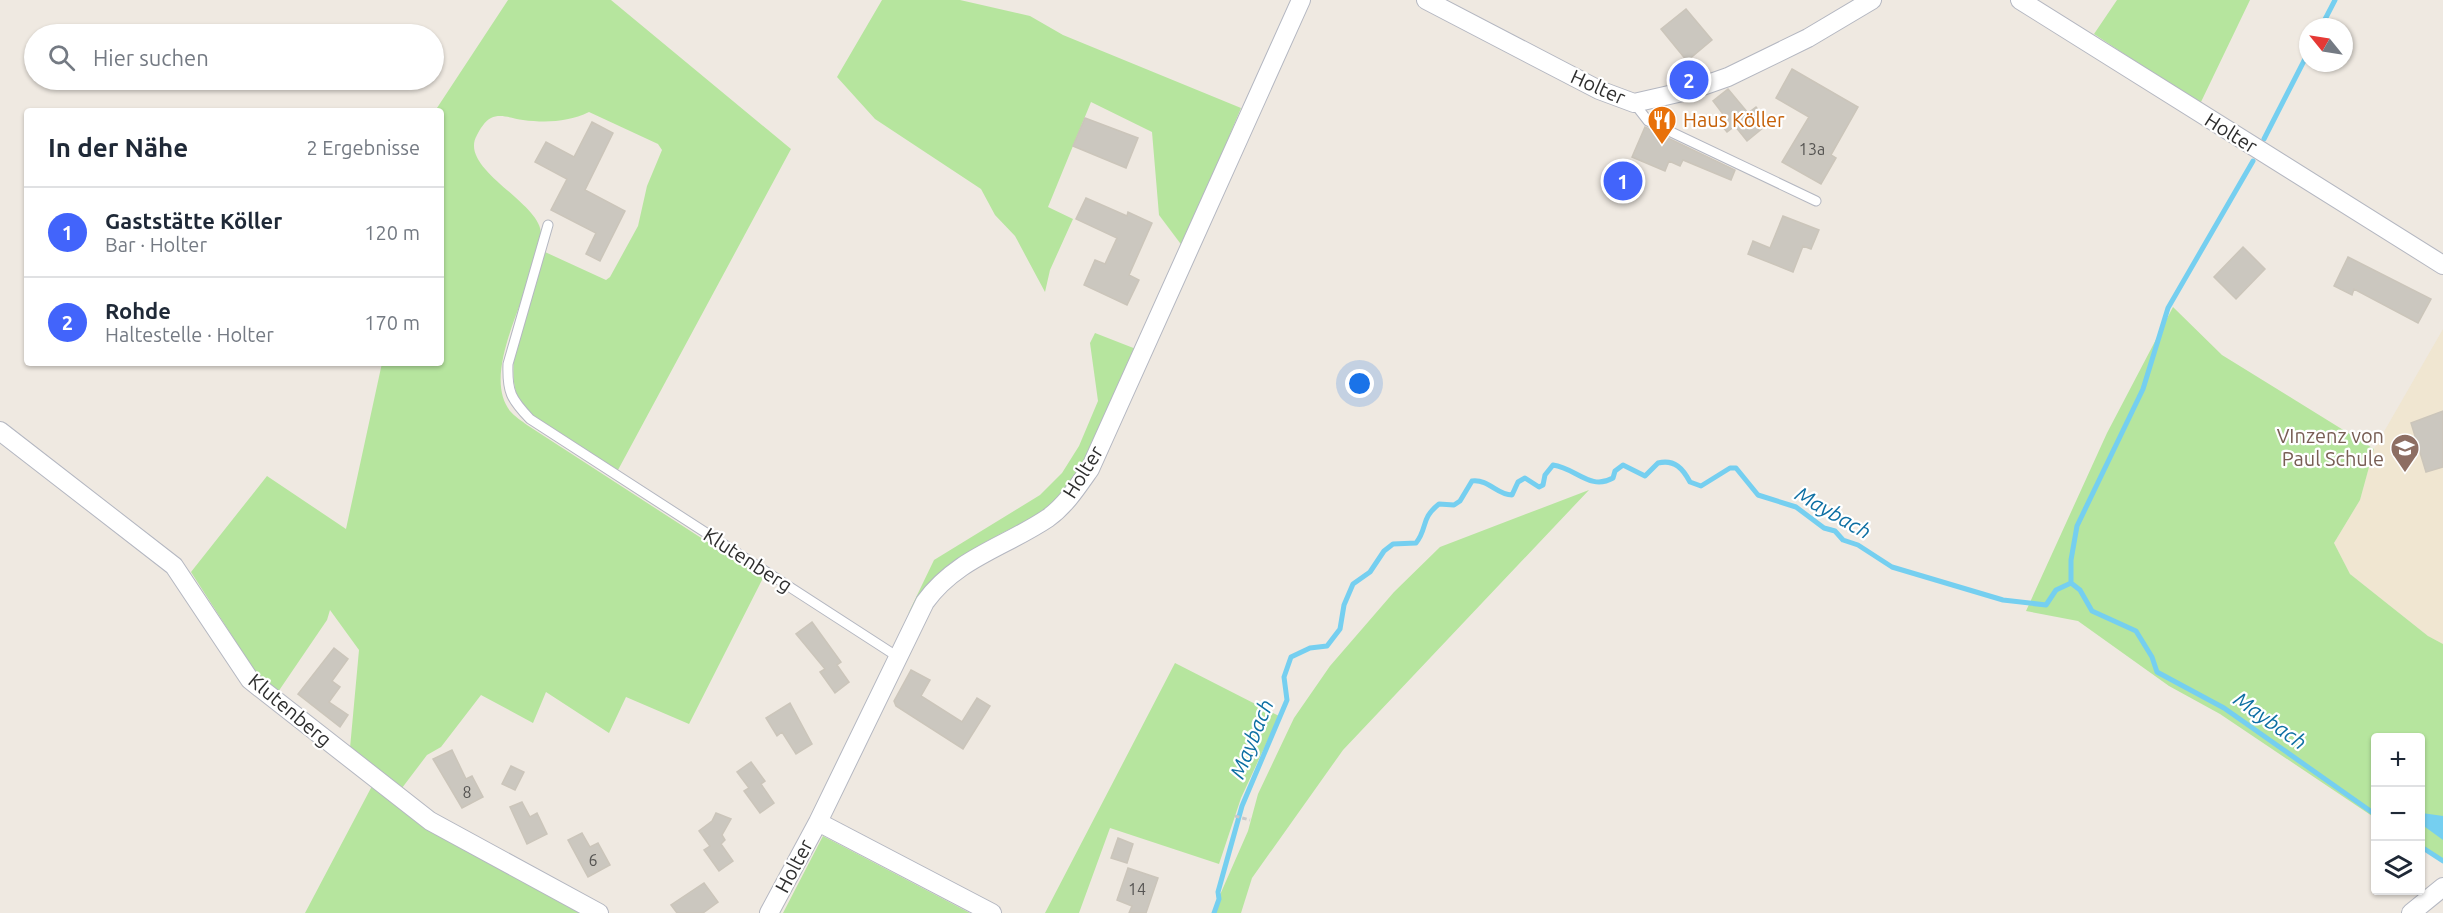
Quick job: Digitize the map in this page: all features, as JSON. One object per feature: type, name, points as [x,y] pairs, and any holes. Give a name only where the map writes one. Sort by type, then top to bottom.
[{"type":"street","name":"Holter","points":[[769,913],[818,822],[925,602],[939,584],[957,568],[1050,516],[1070,498],[1089,469],[1301,0]]},
{"type":"street","name":"Holter","points":[[1426,0],[1599,90],[1634,103],[1691,90],[1728,77],[1808,38],[1872,0]]},
{"type":"street","name":"Holter","points":[[2020,0],[2443,265]]},
{"type":"street","name":"Klutenberg","points":[[0,431],[174,566],[250,680],[430,821],[598,913]]},
{"type":"street","points":[[818,822],[992,913]]},
{"type":"street","points":[[2411,913],[2443,887]]},
{"type":"lane","points":[[1634,103],[1648,121],[1816,201]]},
{"type":"lane","name":"Klutenberg","points":[[548,225],[508,364],[508,384],[512,400],[530,419],[898,657]]},
{"type":"path","points":[[1235,816],[1250,820]]},
{"type":"shaded area","name":"VInzenz von Paul Schule","points":[[2443,329],[2443,644],[2428,636],[2350,574],[2334,543],[2360,500],[2374,449]]},
{"type":"green space","points":[[508,0],[611,0],[791,149],[618,470],[558,434],[526,409],[517,394],[514,376],[515,355],[525,311],[545,252],[606,280],[610,277],[638,226],[647,186],[662,150],[658,144],[589,112],[565,120],[548,121],[495,117],[489,119],[481,128],[474,148],[479,160],[489,173],[529,211],[538,223],[541,235],[530,277],[505,350],[501,373],[502,394],[510,411],[527,425],[763,578],[689,724],[626,697],[609,733],[546,692],[533,723],[481,695],[441,747],[427,755],[402,788],[350,748],[359,650],[330,610],[327,620],[278,692],[254,670],[191,572],[267,476],[346,529],[381,366],[444,366],[444,108],[437,108]]},
{"type":"green space","points":[[882,0],[960,0],[1030,16],[1063,35],[1241,108],[1183,247],[1159,215],[1152,132],[1091,102],[1048,207],[1073,219],[1050,270],[1045,292],[1015,236],[995,215],[981,189],[875,119],[837,77]]},
{"type":"green space","points":[[2117,0],[2250,0],[2200,104],[2094,34]]},
{"type":"green space","points":[[2173,307],[2222,355],[2374,449],[2360,500],[2334,543],[2350,574],[2428,636],[2443,644],[2443,863],[2425,851],[2425,733],[2371,733],[2371,815],[2220,714],[2169,686],[2078,621],[2026,611],[2107,433]]},
{"type":"green space","points":[[1095,333],[1136,349],[1100,435],[1077,478],[1063,496],[1045,513],[992,538],[952,564],[929,586],[908,614],[934,560],[1040,495],[1062,473],[1079,446],[1098,401],[1090,343]]},
{"type":"green space","points":[[1589,490],[1343,750],[1252,878],[1241,913],[1212,913],[1248,831],[1258,794],[1294,718],[1330,666],[1394,592],[1440,547]]},
{"type":"green space","points":[[1175,663],[1279,716],[1241,798],[1219,864],[1110,828],[1079,913],[1045,913]]},
{"type":"green space","points":[[372,786],[583,913],[305,913]]},
{"type":"green space","points":[[823,836],[970,913],[783,913]]},
{"type":"water","points":[[2425,813],[2443,816],[2443,840],[2425,827]]},
{"type":"building","points":[[1686,9],[1712,40],[1687,61],[1661,29]]},
{"type":"building","points":[[1792,69],[1858,107],[1831,155],[1836,158],[1821,184],[1782,162],[1809,117],[1776,98]]},
{"type":"building","points":[[1728,89],[1748,113],[1756,107],[1769,123],[1747,141],[1735,126],[1727,132],[1716,119],[1723,114],[1713,101]]},
{"type":"building","points":[[1085,118],[1138,138],[1126,168],[1073,146]]},
{"type":"building","points":[[592,122],[613,133],[585,190],[625,211],[600,261],[586,254],[596,233],[551,210],[567,179],[535,162],[546,142],[574,157]]},
{"type":"building","name":"Haus Köller","points":[[1645,127],[1735,170],[1731,180],[1683,160],[1680,166],[1669,161],[1665,171],[1632,157]]},
{"type":"building","points":[[1086,198],[1127,216],[1128,212],[1152,223],[1129,275],[1139,280],[1127,305],[1084,285],[1095,260],[1105,264],[1117,238],[1076,219]]},
{"type":"building","points":[[1783,216],[1819,230],[1811,249],[1803,246],[1793,272],[1748,254],[1753,241],[1770,248]]},
{"type":"building","points":[[2243,247],[2265,269],[2236,299],[2214,277]]},
{"type":"building","points":[[2348,257],[2431,299],[2418,323],[2354,289],[2352,295],[2334,286]]},
{"type":"building","points":[[2443,411],[2443,467],[2426,472],[2411,423]]},
{"type":"building","points":[[812,622],[841,662],[837,665],[849,682],[835,693],[820,672],[825,669],[796,634]]},
{"type":"building","points":[[334,648],[348,659],[332,681],[340,687],[329,702],[348,715],[340,727],[298,694]]},
{"type":"building","points":[[911,670],[930,680],[921,696],[962,722],[977,698],[990,706],[963,749],[896,706],[894,701]]},
{"type":"building","points":[[790,703],[812,744],[796,754],[782,732],[777,736],[766,718]]},
{"type":"building","points":[[452,750],[466,779],[472,776],[483,797],[462,808],[433,759]]},
{"type":"building","points":[[751,762],[765,781],[761,784],[774,803],[760,813],[744,791],[749,788],[737,772]]},
{"type":"building","points":[[511,766],[524,772],[515,790],[502,784]]},
{"type":"building","points":[[522,802],[530,817],[537,813],[547,834],[527,844],[510,807]]},
{"type":"building","points":[[716,813],[731,819],[722,835],[725,840],[721,844],[733,861],[719,871],[704,850],[710,846],[699,831],[712,821]]},
{"type":"building","points":[[582,833],[590,847],[598,843],[610,865],[588,877],[568,840]]},
{"type":"building","points":[[1118,838],[1133,844],[1127,863],[1111,858]]},
{"type":"building","points":[[1128,868],[1158,878],[1146,913],[1129,913],[1132,906],[1117,900]]},
{"type":"building","points":[[704,883],[718,902],[703,913],[677,913],[671,905]]},
{"type":"waterway","points":[[2326,18],[2335,0]]},
{"type":"waterway","points":[[2264,139],[2299,71]]},
{"type":"waterway","points":[[2071,583],[2071,560],[2077,526],[2143,389],[2168,308],[2253,161]]},
{"type":"waterway","name":"Maybach","points":[[1214,913],[1242,806],[1287,700],[1284,677],[1291,657],[1310,648],[1327,646],[1340,629],[1344,605],[1353,584],[1370,572],[1384,551],[1393,544],[1416,543],[1429,514],[1439,504],[1454,505],[1460,501],[1472,481],[1483,482],[1502,493],[1512,495],[1518,482],[1525,478],[1539,487],[1543,485],[1545,475],[1553,465],[1597,482],[1613,478],[1615,471],[1623,465],[1645,476],[1658,463],[1669,462],[1678,466],[1690,482],[1701,486],[1730,468],[1736,468],[1758,495],[1796,507],[1824,528],[1835,531],[1843,540],[1858,545],[1892,567],[2003,600],[2046,605],[2056,590],[2071,583],[2080,590],[2092,611],[2136,631],[2152,657],[2157,672],[2224,708],[2371,811]]},
{"type":"waterway","name":"Maybach","points":[[2425,849],[2443,861]]},
{"type":"place","name":"Rohde","points":[[1689,80]]},
{"type":"place","name":"Haus Köller","points":[[1662,146]]},
{"type":"place","name":"Gaststätte Köller","points":[[1623,181]]},
{"type":"place","name":"VInzenz von Paul Schule","points":[[2405,474]]}]
